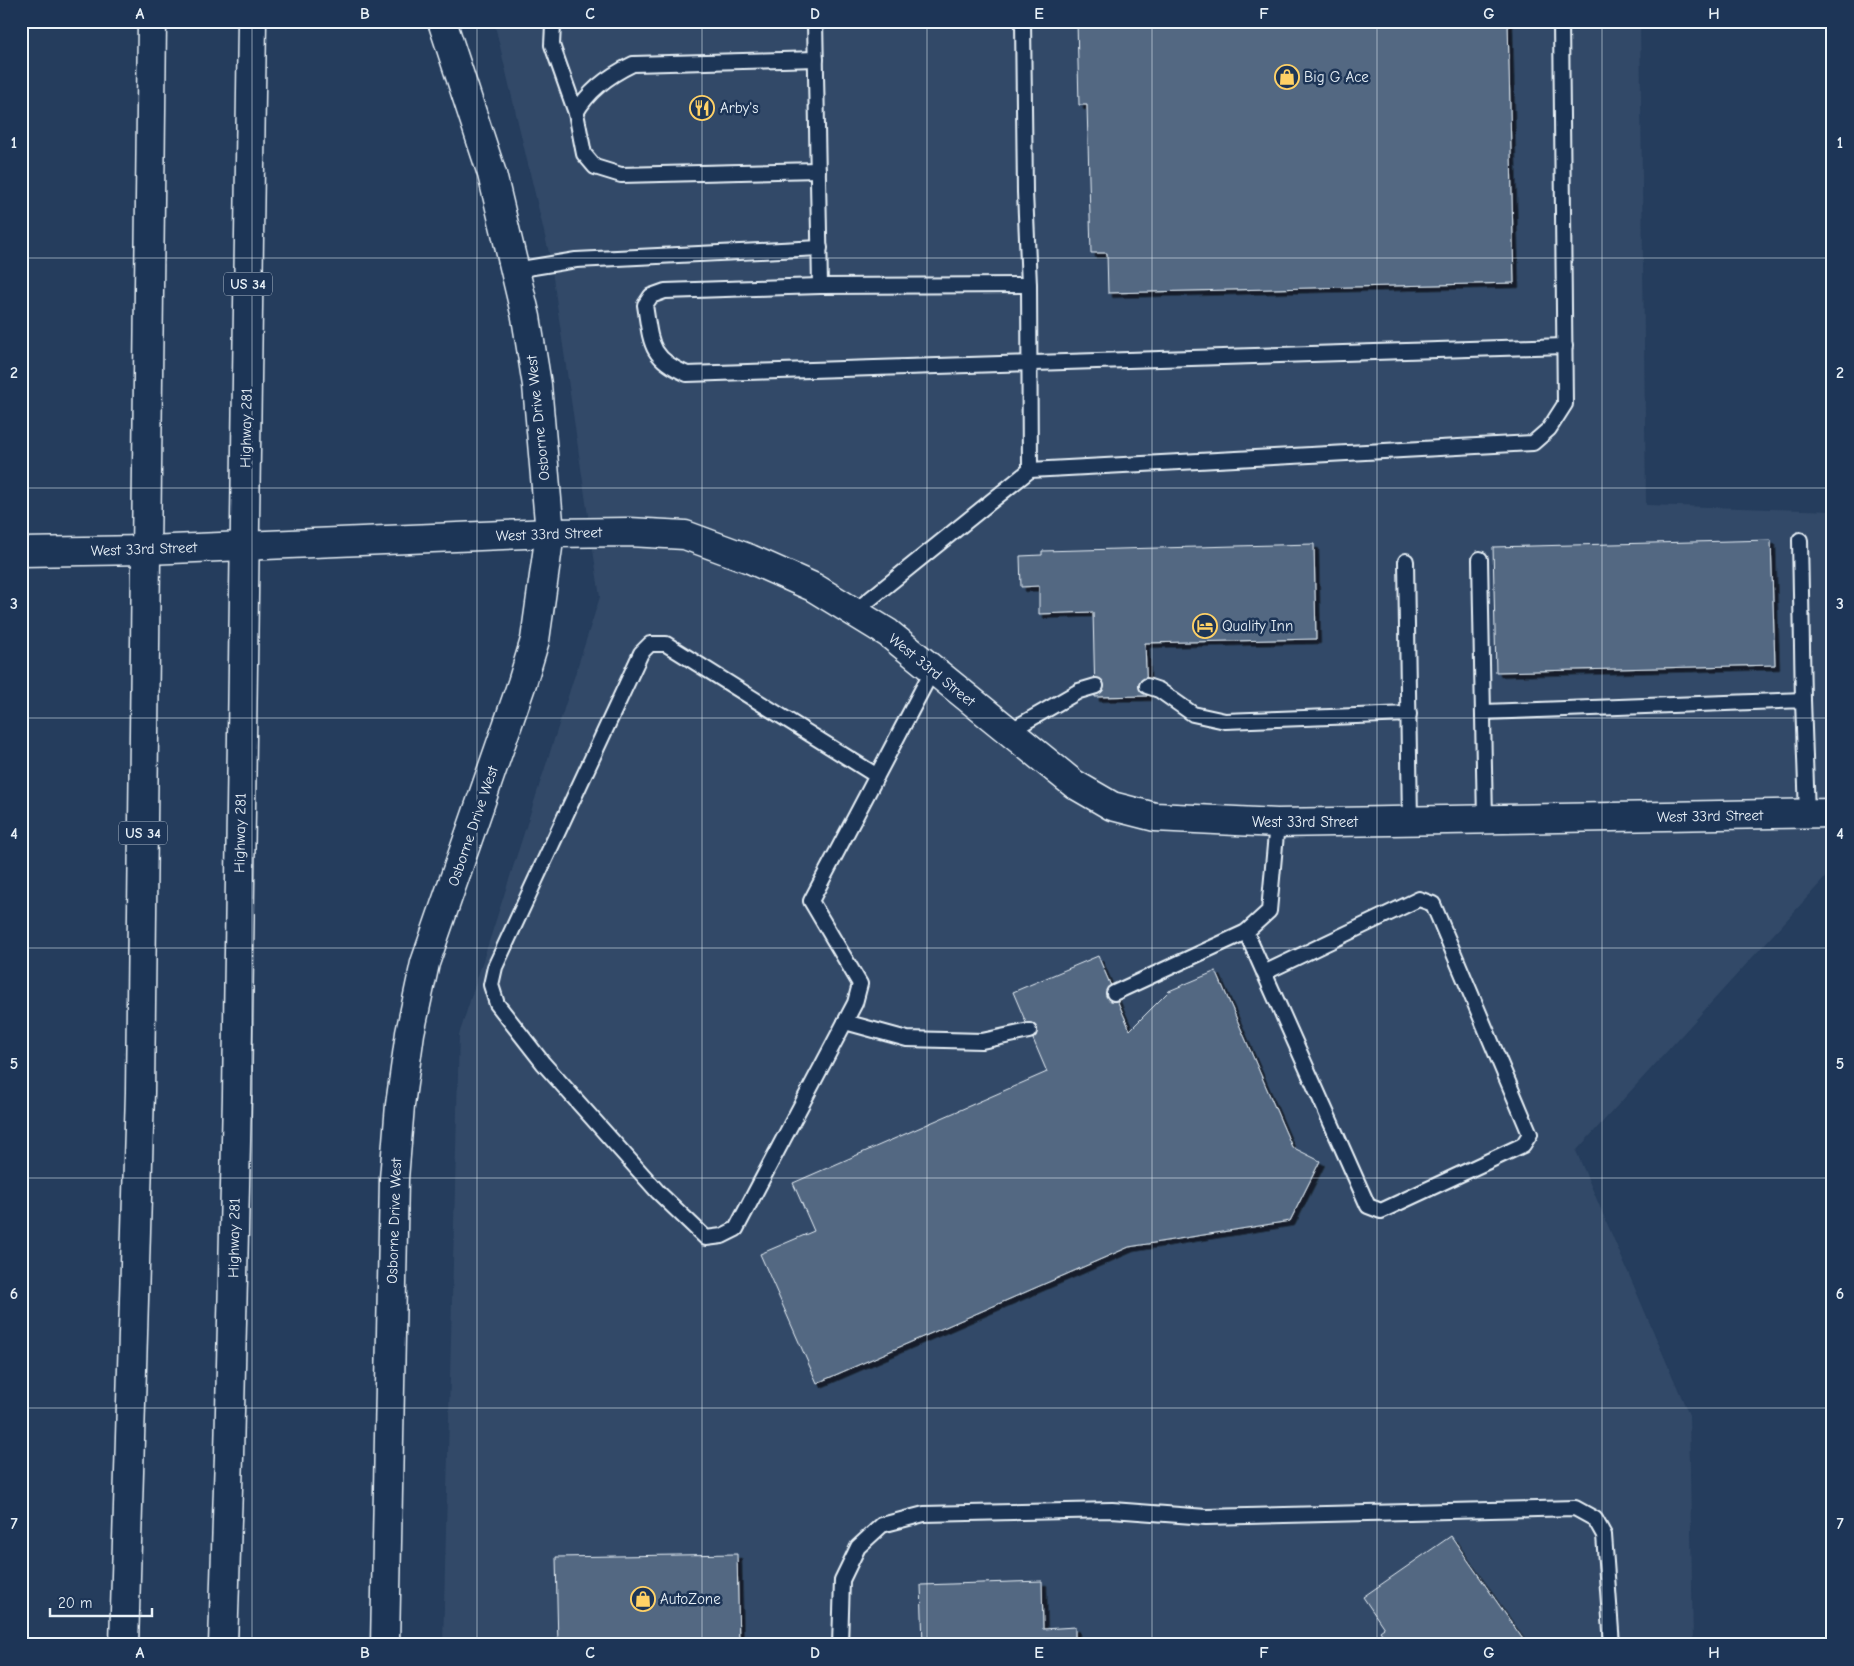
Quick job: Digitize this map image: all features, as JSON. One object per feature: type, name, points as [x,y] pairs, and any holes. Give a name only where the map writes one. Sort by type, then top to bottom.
[{"type":"main road","name":"US 34","points":[[124,1645],[140,1102],[152,21]]},
{"type":"main road","name":"Highway 281","points":[[222,1645],[230,1456],[237,1106],[252,21]]},
{"type":"main road","name":"Osborne Drive West","points":[[385,1645],[394,1179],[400,1105],[410,1033],[425,963],[535,640],[550,533],[537,385],[526,317],[492,174],[442,21]]},
{"type":"main road","name":"West 33rd Street","points":[[21,552],[147,550],[550,533],[629,532],[685,535],[750,559],[814,587],[888,633],[1074,784],[1112,806],[1155,817],[1277,823],[1820,813]]},
{"type":"lane","points":[[555,21],[552,45],[576,113],[584,154],[595,167],[611,173],[818,170]]},
{"type":"lane","points":[[814,21],[820,286]]},
{"type":"lane","points":[[1023,21],[1025,192],[1029,284],[1030,470]]},
{"type":"lane","points":[[854,612],[1030,470],[1533,443],[1549,429],[1565,404],[1566,346],[1561,21]]},
{"type":"lane","points":[[576,113],[583,100],[615,72],[632,64],[816,59]]},
{"type":"lane","points":[[515,270],[576,260],[820,248]]},
{"type":"lane","points":[[1029,284],[820,286],[665,292],[651,296],[645,305],[652,346],[668,366],[687,374],[1566,346]]},
{"type":"lane","points":[[1800,540],[1803,700],[1820,813]]},
{"type":"lane","points":[[1480,559],[1485,820]]},
{"type":"lane","points":[[1406,562],[1410,821]]},
{"type":"lane","points":[[877,776],[666,644],[650,644],[641,653],[632,671],[495,967],[491,985],[497,1004],[543,1063],[658,1192],[706,1238],[722,1236],[736,1228],[855,1003],[860,984],[811,901],[877,776],[932,670]]},
{"type":"lane","points":[[1008,732],[1079,691],[1096,686]]},
{"type":"lane","points":[[1147,686],[1159,690],[1193,714],[1224,721],[1409,714]]},
{"type":"lane","points":[[1484,712],[1803,700]]},
{"type":"lane","points":[[1114,993],[1246,932],[1269,911],[1277,823]]},
{"type":"lane","points":[[1246,932],[1264,973],[1368,1206],[1382,1211],[1523,1145],[1530,1134],[1433,904],[1419,900],[1264,973]]},
{"type":"lane","points":[[845,1022],[907,1039],[982,1041],[1029,1031]]},
{"type":"lane","points":[[840,1645],[842,1580],[858,1547],[882,1526],[924,1514],[1112,1510],[1206,1517],[1575,1508],[1595,1519],[1604,1534],[1612,1645]]},
{"type":"shaded area","points":[[494,21],[1640,21],[1646,505],[1833,511],[1833,869],[1576,1151],[1689,1415],[1693,1645],[443,1645],[459,1035],[600,597],[550,257]]},
{"type":"building","points":[[1077,21],[1508,21],[1514,283],[1108,293],[1107,253],[1091,253],[1087,105],[1079,105]]},
{"type":"building","points":[[1771,540],[1775,665],[1496,672],[1493,547]]},
{"type":"building","name":"Quality Inn","points":[[1314,544],[1316,639],[1145,643],[1147,696],[1095,697],[1093,612],[1039,614],[1039,586],[1021,587],[1020,556],[1042,555],[1042,551]]},
{"type":"building","points":[[1098,956],[1130,1030],[1169,991],[1216,971],[1292,1147],[1320,1161],[1290,1221],[1129,1247],[817,1383],[760,1254],[814,1231],[793,1183],[1047,1072],[1013,992]]},
{"type":"building","points":[[1451,1536],[1527,1645],[1390,1645],[1380,1631],[1384,1628],[1363,1597]]},
{"type":"building","points":[[737,1554],[739,1645],[558,1645],[556,1557]]},
{"type":"building","points":[[1042,1581],[1043,1629],[1075,1627],[1075,1642],[1152,1640],[1153,1645],[923,1645],[921,1585]]},
{"type":"place","name":"Big G Ace","points":[[1287,77]]},
{"type":"place","name":"Arby's","points":[[702,108]]},
{"type":"place","name":"Quality Inn","points":[[1205,626]]},
{"type":"place","name":"AutoZone","points":[[643,1599]]}]
